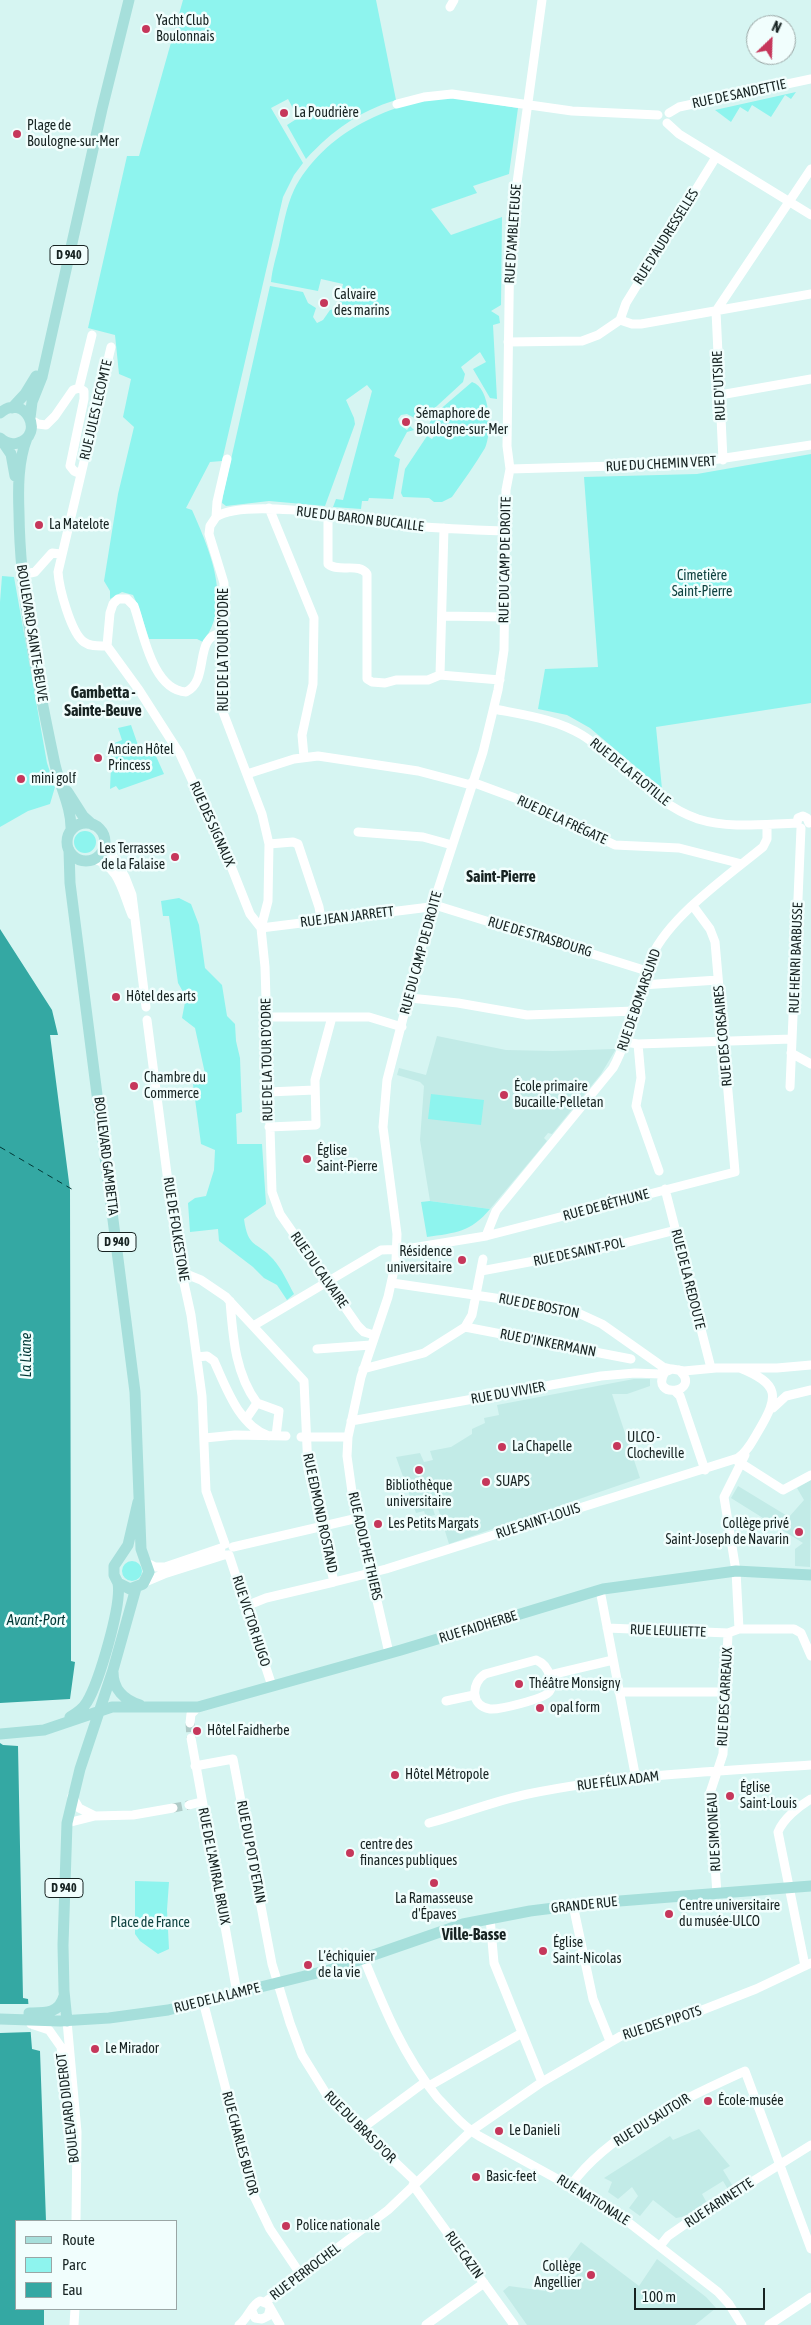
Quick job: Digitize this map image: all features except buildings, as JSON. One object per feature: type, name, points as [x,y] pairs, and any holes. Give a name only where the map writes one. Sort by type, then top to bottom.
[{"type":"main road","name":"D 940","points":[[30,419],[33,399],[42,376],[45,354],[102,109],[130,0]]},
{"type":"main road","name":"D 940","points":[[92,157],[137,0]]},
{"type":"main road","name":"D 940","points":[[12,408],[28,391],[45,354]]},
{"type":"main road","points":[[0,413],[12,408],[22,410],[30,419]]},
{"type":"main road","name":"BOULEVARD SAINTE-BEUVE","points":[[30,419],[31,429],[21,456],[18,494],[21,575],[56,772],[69,813],[71,830]]},
{"type":"main road","points":[[1,439],[15,444],[27,438]]},
{"type":"main road","name":"BOULEVARD SAINTE-BEUVE","points":[[1,439],[12,458],[18,494]]},
{"type":"main road","name":"BOULEVARD SAINTE-BEUVE","points":[[56,772],[81,813],[93,825]]},
{"type":"main road","points":[[82,824],[93,825],[101,831],[104,840],[102,851],[91,860],[77,858],[69,850],[67,838],[71,830],[82,824]]},
{"type":"main road","name":"BOULEVARD GAMBETTA","points":[[69,850],[73,900],[136,1392],[138,1502]]},
{"type":"main road","name":"BOULEVARD GAMBETTA","points":[[73,900],[76,877],[91,860]]},
{"type":"main road","name":"D 940","points":[[124,1555],[132,1535],[138,1502]]},
{"type":"main road","name":"D 940","points":[[138,1502],[145,1560]]},
{"type":"main road","points":[[0,1734],[44,1730],[76,1713],[88,1699],[115,1616],[119,1594],[114,1566],[124,1555],[133,1553],[145,1560],[149,1574],[141,1585],[127,1588],[118,1583]]},
{"type":"main road","name":"RUE FAIDHERBE","points":[[44,1730],[112,1707],[198,1706],[389,1653],[600,1590],[736,1571],[811,1575]]},
{"type":"main road","name":"D 940","points":[[67,2021],[62,1945],[67,1823],[72,1796],[141,1585]]},
{"type":"main road","name":"RUE FAIDHERBE","points":[[113,1670],[114,1680],[120,1693],[131,1702],[149,1706]]},
{"type":"main road","points":[[70,1722],[80,1723],[84,1730],[82,1764]]},
{"type":"main road","name":"GRANDE RUE","points":[[364,1959],[387,1948],[452,1927],[490,1918],[574,1905],[811,1886]]},
{"type":"main road","name":"RUE DE LA LAMPE","points":[[32,2020],[67,2021],[154,2012],[278,1983],[364,1959]]},
{"type":"main road","points":[[0,2019],[32,2020],[56,2010],[60,2006],[64,1994]]},
{"type":"street","name":"RUE D'AMBLETEUSE","points":[[510,469],[507,448],[509,241],[542,0]]},
{"type":"street","name":"RUE DE SANDETTIE","points":[[669,113],[679,107],[811,79]]},
{"type":"street","points":[[397,104],[424,97],[452,94],[597,113],[645,113],[658,115]]},
{"type":"street","points":[[658,115],[662,111],[669,113],[670,118],[667,123]]},
{"type":"street","points":[[658,115],[660,122],[667,123],[675,131],[811,215]]},
{"type":"street","name":"RUE D'AUDRESSELLES","points":[[620,320],[626,303],[716,157]]},
{"type":"street","points":[[716,311],[811,169]]},
{"type":"street","points":[[508,342],[582,341],[598,335],[620,320],[632,324],[640,324],[811,294]]},
{"type":"street","name":"RUE D'UTSIRE","points":[[716,311],[723,460]]},
{"type":"street","name":"RUE JULES LECOMTE","points":[[79,388],[92,335]]},
{"type":"street","name":"RUE JULES LECOMTE","points":[[61,554],[111,347]]},
{"type":"street","points":[[720,395],[811,379]]},
{"type":"street","name":"RUE JULES LECOMTE","points":[[30,419],[40,425],[48,424],[72,391],[79,388]]},
{"type":"street","name":"RUE JULES LECOMTE","points":[[79,388],[84,391],[85,396],[70,466],[74,471],[81,474]]},
{"type":"street","name":"RUE DU CHEMIN VERT","points":[[510,469],[661,466],[723,460],[811,445]]},
{"type":"street","name":"RUE DE LA TOUR D'ODRE","points":[[227,459],[217,502],[216,517],[212,523],[210,534],[224,578],[223,712],[265,820],[269,844],[268,901],[261,928],[264,960],[272,1196]]},
{"type":"street","name":"RUE DU CAMP DE DROITE","points":[[348,1437],[363,1369],[392,1283],[397,1250],[396,1223],[384,1140],[383,1109],[388,1075],[433,906],[472,784],[494,709],[500,680],[504,650],[506,490],[510,469]]},
{"type":"street","points":[[269,508],[314,618],[313,688],[302,735],[304,757]]},
{"type":"street","name":"RUE DU BARON BUCAILLE","points":[[216,517],[230,512],[269,508],[444,528],[506,531]]},
{"type":"street","points":[[328,514],[328,564],[334,567],[362,569],[367,576],[367,679],[374,683],[396,680],[428,680],[440,675],[500,680]]},
{"type":"street","points":[[440,675],[444,528]]},
{"type":"street","points":[[21,575],[35,572],[52,553],[61,554],[58,572],[60,588],[78,635],[91,646],[108,646],[112,608],[118,599],[127,599],[134,606],[155,669],[168,684],[179,691],[186,692],[198,682],[208,641],[215,634],[223,633]]},
{"type":"street","points":[[442,616],[505,617]]},
{"type":"street","name":"RUE DES SIGNAUX","points":[[108,646],[150,705],[182,758],[227,856],[250,914],[261,928]]},
{"type":"street","name":"RUE DE LA FLOTILLE","points":[[494,709],[555,722],[576,731],[600,748],[662,800],[688,815],[719,824],[799,826]]},
{"type":"street","name":"RUE DE LA FRÉGATE","points":[[247,774],[304,757],[318,756],[418,771],[472,784],[515,798],[618,846],[679,848],[742,864]]},
{"type":"street","points":[[799,826],[798,818],[809,818]]},
{"type":"street","name":"RUE DE BOMARSUND","points":[[486,1236],[496,1211],[607,1077],[625,1042],[647,971],[654,952],[664,936],[693,906],[766,844],[767,825]]},
{"type":"street","name":"RUE HENRI BARBUSSE","points":[[790,1087],[799,826]]},
{"type":"street","points":[[358,832],[423,837],[452,845]]},
{"type":"street","points":[[104,840],[128,884],[136,924],[146,1006]]},
{"type":"street","points":[[269,844],[293,842],[298,844],[319,907],[320,919]]},
{"type":"street","points":[[91,860],[104,862],[114,870],[136,924]]},
{"type":"street","name":"RUE JEAN JARRETT","points":[[261,928],[433,906]]},
{"type":"street","name":"RUE DE STRASBOURG","points":[[433,906],[647,971]]},
{"type":"street","name":"RUE DES CORSAIRES","points":[[693,906],[713,935],[735,1172]]},
{"type":"street","points":[[642,985],[718,980]]},
{"type":"street","points":[[410,998],[458,1003],[527,1015],[635,1011]]},
{"type":"street","points":[[266,1017],[369,1017],[402,1027]]},
{"type":"street","points":[[269,1127],[316,1125],[316,1076],[332,1017]]},
{"type":"street","name":"RUE DE FOLKESTONE","points":[[147,1020],[181,1272],[191,1315],[197,1357],[205,1438]]},
{"type":"street","points":[[625,1042],[638,1044],[792,1039]]},
{"type":"street","points":[[638,1044],[641,1078],[636,1106],[659,1171]]},
{"type":"street","points":[[791,1053],[811,1064]]},
{"type":"street","points":[[268,1092],[315,1090]]},
{"type":"street","name":"RUE DE BÉTHUNE","points":[[253,1326],[376,1253],[385,1250],[397,1250],[486,1236],[735,1172]]},
{"type":"street","name":"RUE DE LA REDOUTE","points":[[665,1189],[711,1368]]},
{"type":"street","name":"RUE DU CALVAIRE","points":[[272,1196],[280,1214],[360,1328],[372,1340]]},
{"type":"street","name":"RUE DE SAINT-POL","points":[[481,1271],[609,1247],[676,1230]]},
{"type":"street","points":[[363,1369],[424,1353],[465,1328],[471,1318],[483,1259]]},
{"type":"street","name":"RUE EDMOND ROSTAND","points":[[181,1272],[206,1282],[230,1301],[302,1378],[306,1388],[303,1437],[308,1469],[334,1582],[371,1573]]},
{"type":"street","name":"RUE DE BOSTON","points":[[392,1283],[557,1307],[578,1312],[598,1321],[664,1367],[672,1370]]},
{"type":"street","points":[[230,1301],[235,1353],[247,1386],[256,1403],[279,1411],[272,1436]]},
{"type":"street","name":"RUE D'INKERMANN","points":[[465,1328],[631,1359]]},
{"type":"street","points":[[317,1349],[372,1340]]},
{"type":"street","points":[[602,1376],[621,1370],[637,1349]]},
{"type":"street","points":[[197,1357],[209,1357],[214,1361],[233,1399],[246,1419],[260,1432],[272,1436]]},
{"type":"street","name":"RUE DU VIVIER","points":[[351,1421],[602,1376],[672,1370],[770,1368],[811,1365]]},
{"type":"street","points":[[740,1368],[761,1379],[772,1389],[773,1400],[770,1412]]},
{"type":"street","points":[[675,1391],[681,1388],[684,1382],[684,1375],[672,1370],[662,1378],[663,1384],[667,1389],[675,1391],[680,1396],[705,1470]]},
{"type":"street","points":[[811,1390],[786,1396],[770,1412],[747,1450],[738,1461],[724,1497],[736,1571],[739,1629],[797,1630],[801,1633],[811,1656]]},
{"type":"street","points":[[246,1419],[256,1403]]},
{"type":"street","points":[[205,1438],[235,1435],[286,1436]]},
{"type":"street","points":[[303,1437],[348,1437]]},
{"type":"street","name":"RUE ADOLPHE THIERS","points":[[348,1437],[349,1471],[389,1653]]},
{"type":"street","name":"RUE VICTOR HUGO","points":[[205,1438],[206,1494],[227,1550],[272,1686]]},
{"type":"street","points":[[738,1461],[783,1490],[811,1475]]},
{"type":"street","name":"RUE SAINT-LOUIS","points":[[371,1573],[738,1461]]},
{"type":"street","points":[[145,1560],[155,1567],[165,1567],[358,1518]]},
{"type":"street","points":[[141,1585],[164,1574],[227,1550]]},
{"type":"street","points":[[246,1606],[266,1598],[334,1582]]},
{"type":"street","points":[[600,1590],[636,1779]]},
{"type":"street","name":"RUE LEULIETTE","points":[[607,1628],[728,1633]]},
{"type":"street","name":"RUE DES CARREAUX","points":[[718,1771],[723,1754],[728,1633],[739,1629]]},
{"type":"street","points":[[536,1660],[543,1664],[550,1675],[550,1690],[540,1698],[488,1708],[479,1703],[474,1695],[475,1686],[481,1676],[504,1667],[536,1660]]},
{"type":"street","points":[[550,1675],[613,1660]]},
{"type":"street","points":[[620,1692],[726,1692]]},
{"type":"street","points":[[446,1702],[474,1695]]},
{"type":"street","points":[[190,1724],[191,1714],[198,1706]]},
{"type":"street","name":"RUE DE L'AMIRAL BRUIX","points":[[191,1738],[237,1993]]},
{"type":"street","name":"RUE DU POT D'ETAIN","points":[[195,1766],[233,1758],[272,1964],[278,1983]]},
{"type":"street","name":"RUE FÉLIX ADAM","points":[[429,1823],[525,1795],[636,1779],[811,1765]]},
{"type":"street","name":"RUE SIMONEAU","points":[[717,1894],[710,1793],[718,1771]]},
{"type":"street","points":[[72,1796],[79,1808],[95,1816]]},
{"type":"street","points":[[808,1965],[779,1830],[799,1807],[811,1799]]},
{"type":"street","points":[[189,1805],[202,1802]]},
{"type":"street","points":[[67,1823],[95,1816],[133,1815],[173,1808]]},
{"type":"street","points":[[574,1905],[593,1999],[610,2041]]},
{"type":"street","points":[[490,1918],[494,1964],[542,2082]]},
{"type":"street","name":"RUE NATIONALE","points":[[364,1959],[395,2034],[427,2084],[471,2131],[610,2208],[721,2296],[742,2325]]},
{"type":"street","name":"RUE DES PIPOTS","points":[[471,2131],[542,2082],[610,2041],[682,2018],[808,1965]]},
{"type":"street","name":"RUE DU BRAS D'OR","points":[[278,1983],[292,2029],[307,2064],[327,2097],[415,2184]]},
{"type":"street","name":"RUE CHARLES BUTOR","points":[[204,2001],[253,2194],[270,2229],[301,2275]]},
{"type":"street","name":"BOULEVARD DIDEROT","points":[[32,2020],[54,2035],[63,2053],[76,2170]]},
{"type":"street","name":"BOULEVARD DIDEROT","points":[[67,2021],[76,2112],[76,2220]]},
{"type":"street","points":[[360,2130],[427,2084],[522,2033]]},
{"type":"street","name":"RUE DU SAUTOIR","points":[[571,2185],[591,2160],[668,2107],[744,2071],[781,2164]]},
{"type":"street","name":"RUE PERROCHEL","points":[[268,2306],[301,2275],[388,2210],[471,2131]]},
{"type":"street","name":"RUE FARINETTE","points":[[660,2246],[668,2236],[694,2218],[811,2145]]},
{"type":"street","points":[[781,2164],[811,2249]]},
{"type":"street","name":"RUE CAZIN","points":[[415,2184],[514,2325]]},
{"type":"street","points":[[426,2325],[484,2283]]},
{"type":"street","points":[[769,2325],[811,2297]]},
{"type":"street","points":[[239,2325],[252,2310],[256,2302],[268,2306],[280,2325]]},
{"type":"street","points":[[252,2310],[254,2316],[260,2322],[268,2316],[268,2306]]},
{"type":"street","points":[[74,2325],[75,2310]]},
{"type":"shaded area","name":"École primaire Bucaille-Pelletan","points":[[437,1036],[506,1050],[616,1049],[601,1074],[552,1134],[548,1133],[544,1138],[547,1141],[490,1209],[430,1201],[420,1140],[424,1086],[420,1082],[397,1075],[399,1068],[426,1075]]},
{"type":"shaded area","points":[[634,1379],[650,1379],[650,1386],[627,1394],[612,1394],[640,1478],[449,1544],[436,1502],[431,1503],[435,1515],[426,1517],[424,1511],[416,1513],[396,1457],[420,1453],[424,1462],[433,1460],[430,1451],[451,1447],[472,1434],[472,1429],[485,1423],[484,1418],[499,1415],[497,1405]]},
{"type":"shaded area","name":"Collège privé Saint-Joseph de Navarin","points":[[811,1480],[810,1567],[795,1566],[795,1549],[803,1543],[731,1498],[738,1486],[789,1517],[804,1500],[797,1488]]},
{"type":"shaded area","points":[[699,2129],[730,2166],[723,2170],[734,2188],[729,2191],[723,2181],[702,2194],[708,2205],[692,2215],[676,2218],[653,2200],[640,2216],[629,2208],[638,2196],[632,2187],[618,2199],[608,2192],[612,2182],[604,2178],[670,2136],[673,2140]]},
{"type":"shaded area","name":"Collège Angellier","points":[[581,2242],[639,2286],[657,2259],[706,2297],[716,2308],[695,2325],[527,2325],[503,2291],[509,2286],[545,2291]]},
{"type":"green space","points":[[183,0],[376,0],[396,100],[370,110],[347,123],[306,159],[287,125],[298,118],[288,99],[271,108],[303,163],[294,175],[283,197],[222,461],[210,462],[186,508],[192,510],[206,542],[216,576],[216,610],[212,627],[203,642],[197,639],[149,639],[133,595],[122,592],[110,599],[110,591],[104,581],[118,494],[134,427],[123,417],[131,379],[119,374],[115,335],[88,328],[127,156],[139,156]]},
{"type":"green space","points":[[796,92],[791,99],[785,95],[771,117],[752,105],[748,112],[740,107],[731,122],[715,110]]},
{"type":"green space","points":[[455,98],[518,108],[509,174],[473,186],[477,193],[431,209],[451,235],[502,217],[501,305],[491,311],[499,316],[500,323],[493,325],[497,399],[490,398],[473,369],[486,362],[480,352],[461,367],[465,374],[463,382],[425,417],[421,414],[420,421],[407,414],[401,415],[398,419],[400,425],[407,430],[410,426],[414,430],[407,432],[394,456],[400,459],[393,499],[369,498],[368,501],[362,501],[361,509],[333,507],[336,499],[343,500],[372,391],[367,385],[346,400],[355,424],[325,506],[269,501],[226,506],[222,503],[223,495],[270,286],[303,292],[308,303],[316,308],[313,317],[317,323],[323,320],[330,310],[338,308],[343,284],[321,279],[318,291],[271,282],[285,217],[294,190],[307,170],[323,152],[341,136],[362,123],[408,105],[431,100]]},
{"type":"green space","points":[[472,382],[483,392],[486,401],[489,432],[485,448],[452,497],[442,502],[434,502],[429,498],[403,497],[401,493],[405,469],[427,436],[432,439],[435,435],[427,429],[430,418]]},
{"type":"green space","name":"Cimetière Saint-Pierre","points":[[811,454],[811,703],[656,727],[662,789],[590,728],[567,715],[538,709],[545,669],[598,667],[584,477],[697,474]]},
{"type":"green space","points":[[2,576],[14,577],[47,763],[55,787],[50,804],[28,811],[0,827],[0,602]]},
{"type":"green space","points":[[131,725],[139,748],[151,745],[164,774],[119,790],[116,786],[110,789],[112,744],[122,740],[118,728]]},
{"type":"green space","points":[[85,831],[93,834],[96,842],[93,850],[85,853],[77,850],[74,842],[77,834]]},
{"type":"green space","points":[[179,898],[191,904],[199,925],[205,968],[222,985],[227,1016],[235,1024],[240,1058],[242,1112],[236,1114],[237,1144],[262,1144],[266,1204],[244,1219],[251,1240],[273,1259],[294,1294],[287,1300],[277,1285],[264,1278],[253,1267],[219,1241],[218,1229],[190,1232],[188,1203],[195,1198],[206,1196],[214,1170],[215,1150],[201,1144],[193,1084],[206,1078],[195,1028],[182,1018],[186,997],[178,983],[169,916],[163,916],[161,901]]},
{"type":"green space","points":[[431,1094],[484,1100],[481,1125],[428,1119]]},
{"type":"green space","points":[[430,1201],[490,1209],[476,1223],[469,1227],[427,1237],[421,1202]]},
{"type":"green space","points":[[132,1561],[139,1564],[142,1571],[139,1578],[132,1581],[125,1578],[122,1571],[125,1564]]},
{"type":"green space","name":"Place de France","points":[[135,1881],[169,1882],[167,1910],[169,1949],[158,1954],[140,1941],[135,1934]]},
{"type":"water","name":"Avant-Port","points":[[0,929],[52,1010],[58,1035],[50,1035],[70,1190],[71,1661],[75,1662],[70,1699],[0,1703]]},
{"type":"water","points":[[0,1743],[18,1746],[23,1998],[28,1999],[32,2049],[40,2051],[46,2220],[15,2220],[15,2310],[44,2310],[44,2325],[0,2325]]},
{"type":"pier","points":[[0,2004],[29,2004],[31,2032],[0,2033]]},
{"type":"ferry route","points":[[0,1147],[75,1191]]},
{"type":"tunnel","points":[[190,1723],[191,1738]]},
{"type":"tunnel","points":[[173,1808],[189,1805]]},
{"type":"place","name":"Yacht Club Boulonnais","points":[[146,29]]},
{"type":"place","name":"La Poudrière","points":[[284,113]]},
{"type":"place","name":"Plage de Boulogne-sur-Mer","points":[[17,134]]},
{"type":"place","name":"Calvaire des marins","points":[[324,303]]},
{"type":"place","name":"Sémaphore de Boulogne-sur-Mer","points":[[406,422]]},
{"type":"place","name":"La Matelote","points":[[39,525]]},
{"type":"place","name":"Ancien Hôtel Princess","points":[[98,758]]},
{"type":"place","name":"mini golf","points":[[21,779]]},
{"type":"place","name":"Les Terrasses de la Falaise","points":[[175,857]]},
{"type":"place","name":"Hôtel des arts","points":[[116,997]]},
{"type":"place","name":"Chambre du Commerce","points":[[134,1086]]},
{"type":"place","name":"École primaire Bucaille-Pelletan","points":[[504,1095]]},
{"type":"place","name":"Église Saint-Pierre","points":[[307,1159]]},
{"type":"place","name":"Résidence universitaire","points":[[462,1260]]},
{"type":"place","name":"ULCO - Clocheville","points":[[617,1446]]},
{"type":"place","name":"La Chapelle","points":[[502,1447]]},
{"type":"place","name":"Bibliothèque universitaire","points":[[419,1470]]},
{"type":"place","name":"SUAPS","points":[[486,1482]]},
{"type":"place","name":"Les Petits Margats","points":[[378,1524]]},
{"type":"place","name":"Collège privé Saint-Joseph de Navarin","points":[[799,1532]]},
{"type":"place","name":"Théâtre Monsigny","points":[[519,1684]]},
{"type":"place","name":"opal form","points":[[540,1708]]},
{"type":"place","name":"Hôtel Faidherbe","points":[[197,1731]]},
{"type":"place","name":"Hôtel Métropole","points":[[395,1775]]},
{"type":"place","name":"Église Saint-Louis","points":[[730,1796]]},
{"type":"place","name":"centre des finances publiques","points":[[350,1853]]},
{"type":"place","name":"La Ramasseuse d'Épaves","points":[[434,1883]]},
{"type":"place","name":"Centre universitaire du musée-ULCO","points":[[669,1914]]},
{"type":"place","name":"Église Saint-Nicolas","points":[[543,1951]]},
{"type":"place","name":"L’échiquier de la vie","points":[[308,1965]]},
{"type":"place","name":"Le Mirador","points":[[95,2049]]},
{"type":"place","name":"École-musée","points":[[708,2101]]},
{"type":"place","name":"Le Danieli","points":[[499,2131]]},
{"type":"place","name":"Basic-feet","points":[[476,2177]]},
{"type":"place","name":"Police nationale","points":[[286,2226]]},
{"type":"place","name":"Collège Angellier","points":[[591,2275]]},
{"type":"district","name":"Gambetta - Sainte-Beuve","points":[[103,702]]},
{"type":"district","name":"Saint-Pierre","points":[[501,877]]},
{"type":"district","name":"Ville-Basse","points":[[474,1935]]},
{"type":"water label","name":"La Liane","points":[[26,1355]]}]
